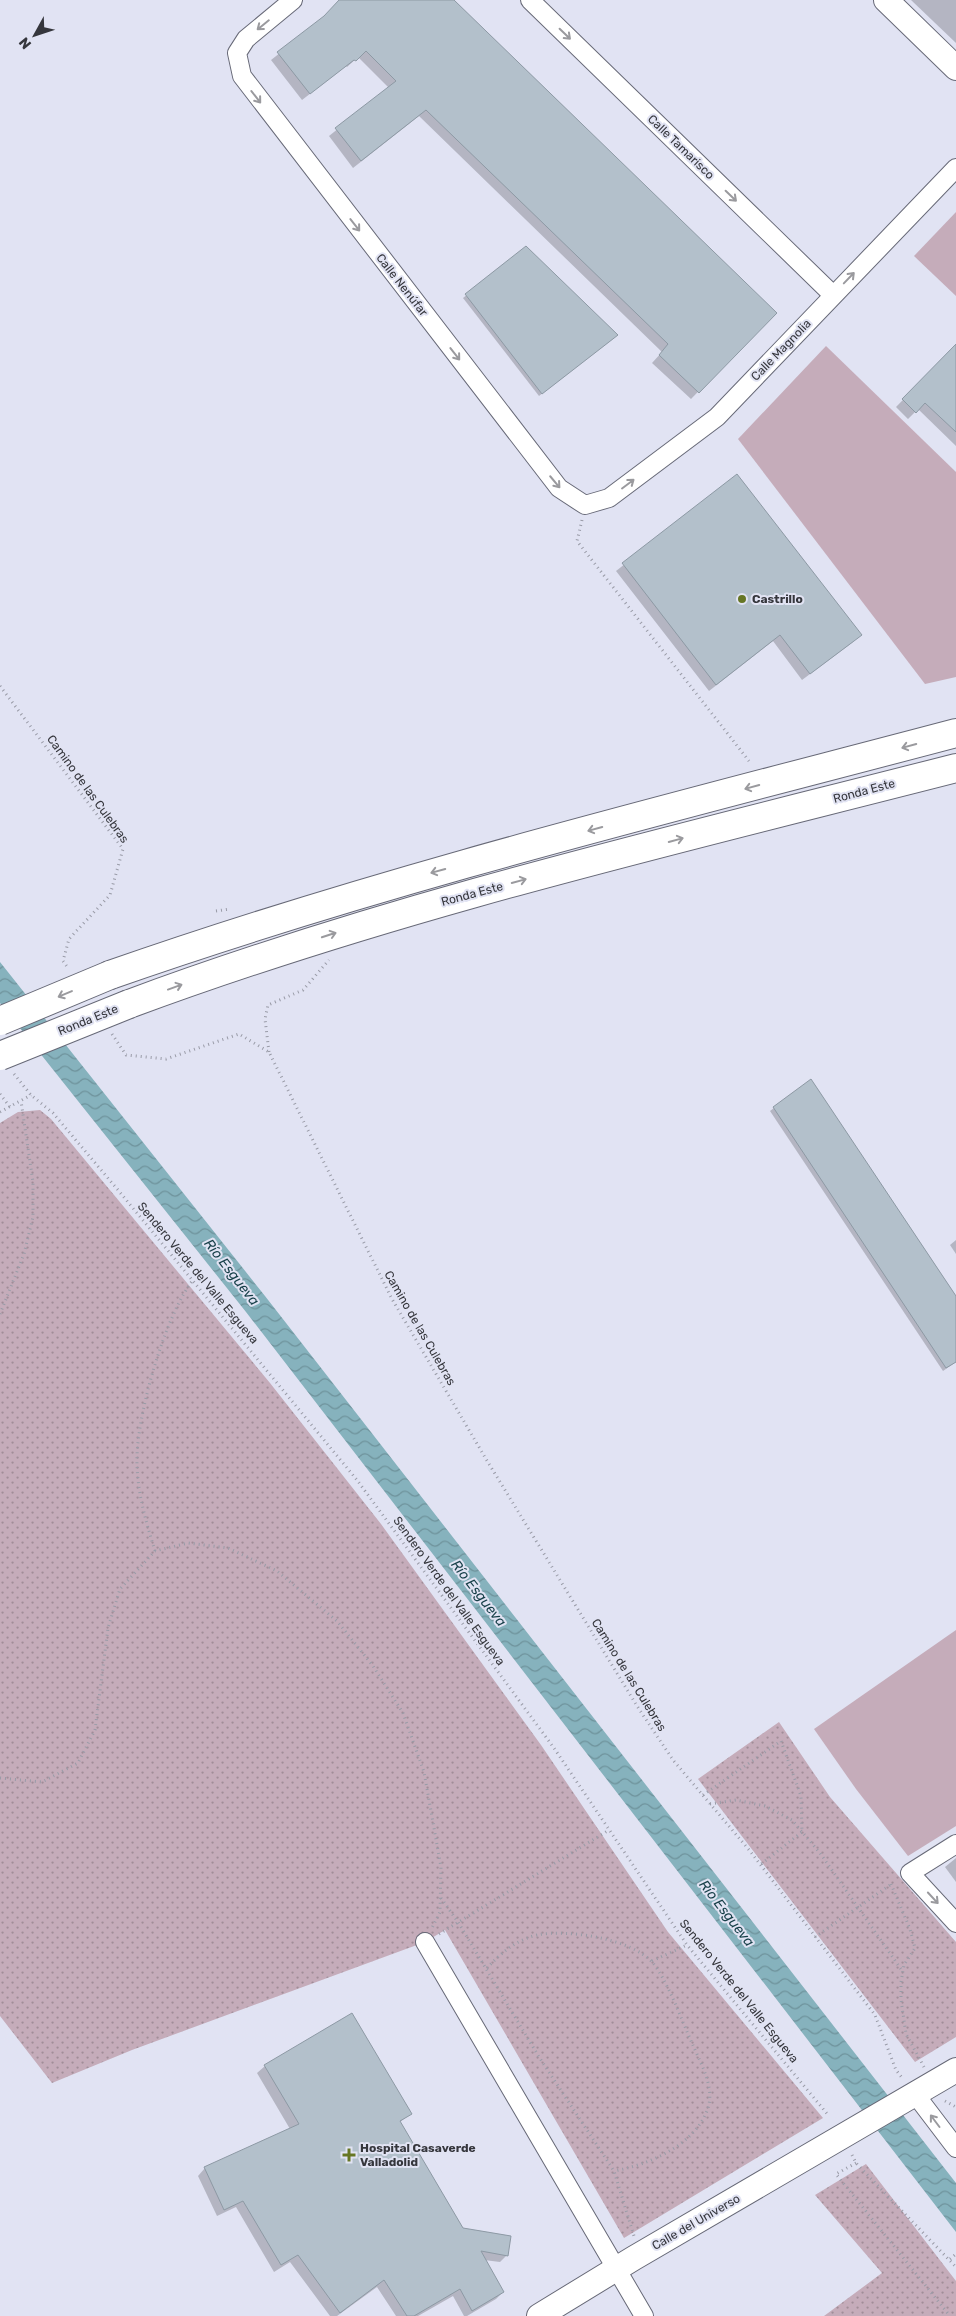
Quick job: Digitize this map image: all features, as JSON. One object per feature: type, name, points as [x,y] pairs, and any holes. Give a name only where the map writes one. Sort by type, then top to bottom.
[{"type":"highway","points":[[0,1021],[110,975],[217,938],[391,884],[956,733]]},
{"type":"highway","name":"Ronda Este","points":[[0,1056],[220,970],[367,924],[556,871],[956,768]]},
{"type":"street","name":"Calle Nenúfar","points":[[293,0],[246,39],[237,53],[242,76],[249,88],[559,488],[585,505]]},
{"type":"street","name":"Calle Tamarisco","points":[[530,0],[833,294]]},
{"type":"street","points":[[886,0],[956,68]]},
{"type":"street","name":"Calle Magnolia","points":[[585,505],[610,498],[717,416],[956,168]]},
{"type":"street","points":[[956,1844],[910,1873],[956,1923]]},
{"type":"street","points":[[425,1942],[644,2316]]},
{"type":"street","name":"Calle del Universo","points":[[539,2316],[644,2252],[956,2070]]},
{"type":"street","points":[[917,2092],[956,2148]]},
{"type":"path","points":[[585,505],[577,541],[749,761]]},
{"type":"path","name":"Camino de las Culebras","points":[[0,686],[123,849],[110,895],[69,939],[62,961],[73,976]]},
{"type":"path","points":[[269,1052],[265,1019],[268,1005],[304,990],[331,958]]},
{"type":"path","points":[[110,1031],[126,1055],[166,1059],[239,1034],[269,1052]]},
{"type":"path","name":"Camino de las Culebras","points":[[269,1052],[392,1300],[491,1468],[637,1706],[673,1760],[760,1865],[875,2014],[896,2070],[917,2092],[938,2097],[956,2107]]},
{"type":"path","points":[[0,1094],[10,1107]]},
{"type":"path","name":"Sendero Verde del Valle Esgueva","points":[[21,1101],[31,1095],[53,1113],[357,1480],[554,1748],[687,1945],[829,2116]]},
{"type":"path","points":[[0,1112],[21,1101],[33,1182],[33,1217],[24,1254],[0,1314]]},
{"type":"path","points":[[154,1551],[141,1505],[136,1464],[139,1428],[154,1368],[171,1322],[193,1280]]},
{"type":"path","points":[[0,1778],[42,1782],[78,1763],[95,1730],[108,1628],[120,1589],[154,1551],[188,1543],[228,1548],[278,1571],[337,1621],[373,1666],[403,1713],[424,1772],[441,1867],[440,1912],[425,1942]]},
{"type":"path","points":[[703,1795],[781,1741],[801,1796],[802,1832]]},
{"type":"path","points":[[710,1804],[736,1800],[765,1806],[792,1820],[820,1853],[903,1972]]},
{"type":"path","points":[[425,1942],[609,1830]]},
{"type":"path","points":[[760,1865],[802,1832]]},
{"type":"path","points":[[815,1936],[910,1873]]},
{"type":"path","points":[[891,1884],[910,1929],[915,1948],[904,1965],[901,2000],[906,2034],[923,2065],[917,2092]]},
{"type":"path","points":[[440,1898],[458,1922],[487,1968],[539,2058],[614,2171],[635,2237],[644,2252]]},
{"type":"path","points":[[487,1968],[507,1948],[535,1936],[562,1933],[596,1937],[631,1948],[652,1961],[671,1994],[710,2088],[708,2108],[695,2130],[677,2146],[632,2168],[614,2171]]},
{"type":"path","points":[[652,1961],[687,1945]]},
{"type":"path","points":[[852,2155],[856,2162],[956,2267]]},
{"type":"path","points":[[856,2162],[836,2174],[950,2316]]},
{"type":"path","points":[[950,2259],[956,2254]]},
{"type":"shaded area","points":[[956,212],[956,296],[914,256]]},
{"type":"shaded area","points":[[826,346],[956,472],[956,677],[925,684],[738,439]]},
{"type":"shaded area","points":[[40,1110],[51,1119],[270,1383],[381,1524],[541,1745],[668,1932],[823,2118],[624,2238],[445,1930],[425,1942],[132,2050],[52,2083],[0,2016],[0,1123],[18,1112]]},
{"type":"shaded area","points":[[956,1630],[956,1826],[908,1856],[856,1789],[814,1729]]},
{"type":"shaded area","points":[[779,1722],[830,1797],[956,1942],[956,2037],[915,2062],[698,1779]]},
{"type":"shaded area","points":[[866,2164],[956,2281],[956,2316],[824,2316],[882,2273],[815,2195]]},
{"type":"water","name":"Río Esgueva","points":[[0,962],[265,1296],[956,2183],[956,2232],[246,1312],[0,1003]]},
{"type":"building","points":[[339,0],[454,0],[777,313],[699,393],[659,355],[668,344],[426,110],[361,161],[335,128],[396,81],[366,51],[356,61],[354,60],[310,94],[277,52],[324,16]]},
{"type":"building","points":[[526,246],[618,335],[542,394],[465,294]]},
{"type":"building","points":[[956,344],[956,432],[925,403],[916,413],[902,399]]},
{"type":"building","name":"Castrillo","points":[[737,474],[862,635],[810,674],[780,635],[716,685],[622,563]]},
{"type":"building","points":[[811,1079],[956,1296],[956,1362],[946,1368],[773,1107]]},
{"type":"building","points":[[352,2013],[412,2114],[400,2121],[463,2228],[511,2236],[508,2256],[481,2251],[504,2292],[472,2311],[460,2289],[414,2316],[407,2316],[384,2280],[340,2313],[298,2255],[281,2265],[243,2201],[224,2210],[204,2167],[299,2124],[264,2065]]},
{"type":"place","name":"Castrillo","points":[[742,599]]},
{"type":"place","name":"Hospital Casaverde Valladolid","points":[[349,2155]]}]
